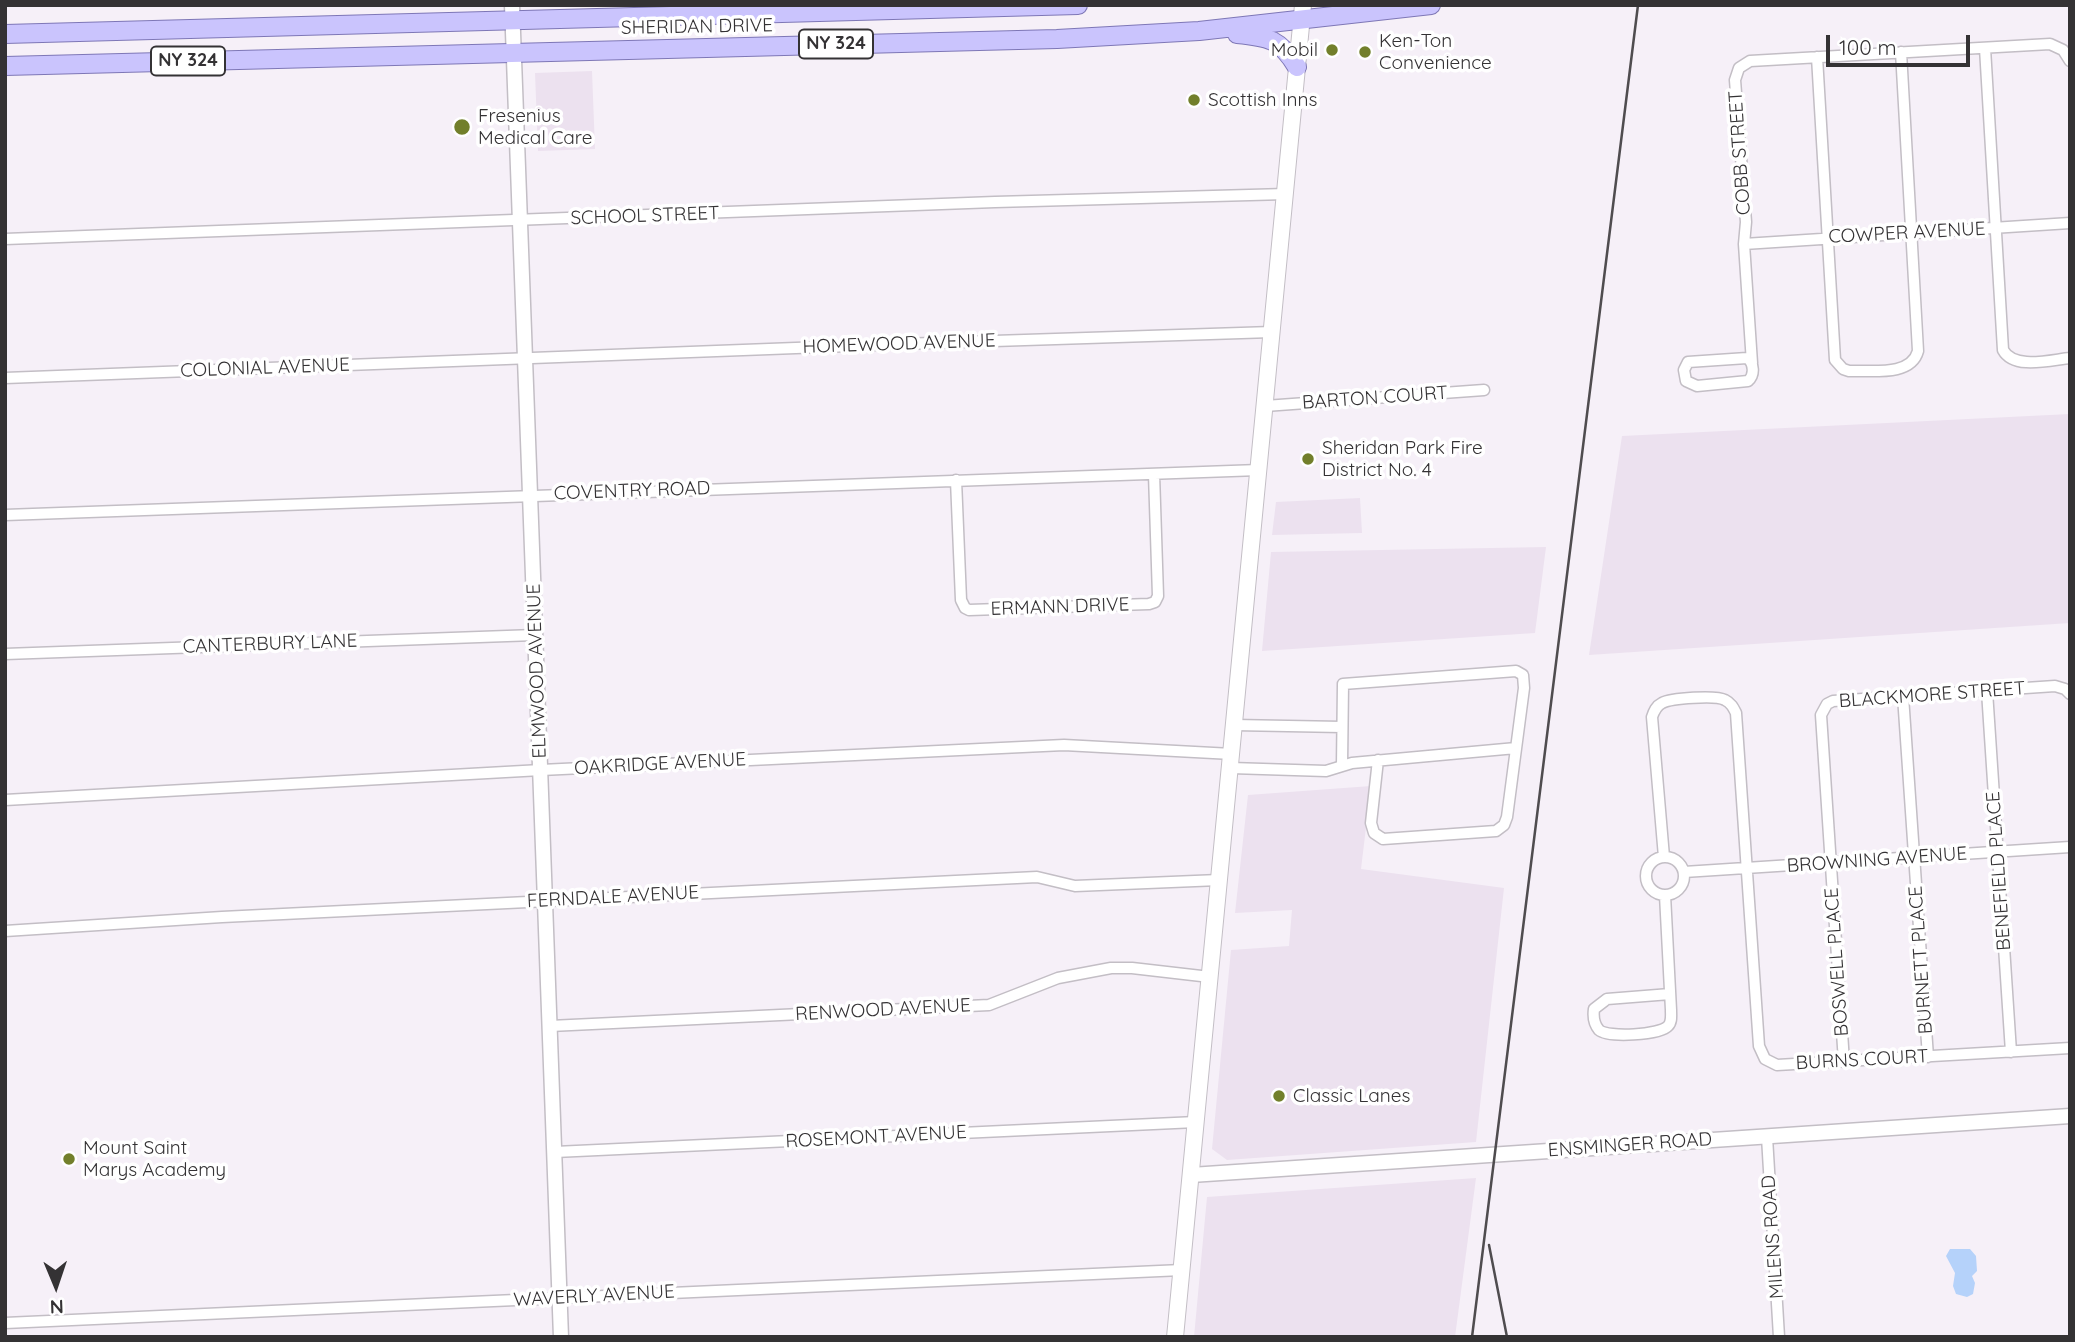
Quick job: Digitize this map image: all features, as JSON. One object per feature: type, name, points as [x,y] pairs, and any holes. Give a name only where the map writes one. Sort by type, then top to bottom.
[{"type":"main road","name":"SHERIDAN DRIVE","points":[[5,34],[301,26],[512,13],[806,12],[1078,5]]},
{"type":"main road","name":"SHERIDAN DRIVE","points":[[5,66],[1057,38],[1199,31],[1302,12],[1431,5]]},
{"type":"main road","points":[[1056,6],[1057,38]]},
{"type":"main road","points":[[806,12],[807,45]]},
{"type":"main road","points":[[1175,1337],[1302,12]]},
{"type":"main road","points":[[301,26],[303,58]]},
{"type":"main road","points":[[1199,31],[1269,38],[1279,43],[1297,67]]},
{"type":"main road","points":[[39,33],[40,65]]},
{"type":"street","name":"ELMWOOD AVENUE","points":[[512,13],[561,1337]]},
{"type":"street","name":"COBB STREET","points":[[1744,244],[1746,222],[1735,80],[1736,73],[1744,64],[1750,61],[2050,44],[2063,50],[2070,61]]},
{"type":"street","points":[[1985,48],[2002,347],[2007,356],[2018,362],[2070,358]]},
{"type":"street","points":[[1817,57],[1835,360],[1843,369],[1849,371],[1900,369],[1913,363],[1918,351],[1901,52]]},
{"type":"street","name":"SCHOOL STREET","points":[[5,239],[995,202],[1286,194]]},
{"type":"street","name":"COWPER AVENUE","points":[[1744,244],[2070,223]]},
{"type":"street","points":[[1744,244],[1752,363],[1751,379],[1744,383],[1693,386],[1685,377],[1685,366],[1693,360],[1747,358],[1752,363]]},
{"type":"street","name":"HOMEWOOD AVENUE","points":[[525,359],[1272,332]]},
{"type":"street","name":"COLONIAL AVENUE","points":[[5,378],[525,359]]},
{"type":"street","name":"BARTON COURT","points":[[1265,406],[1485,390]]},
{"type":"street","name":"COVENTRY ROAD","points":[[5,515],[1259,470]]},
{"type":"street","name":"ERMANN DRIVE","points":[[956,480],[961,600],[969,610],[1154,602],[1158,596],[1154,474]]},
{"type":"street","name":"CANTERBURY LANE","points":[[5,654],[535,635]]},
{"type":"street","points":[[1342,765],[1343,684],[1520,672],[1524,679],[1516,748],[1507,817],[1501,828],[1496,831],[1388,841],[1374,833],[1371,823],[1378,760]]},
{"type":"street","name":"BLACKMORE STREET","points":[[1831,863],[1821,715],[1823,709],[1833,701],[2055,686],[2070,694]]},
{"type":"street","name":"BENEFIELD PLACE","points":[[1987,691],[2011,1052]]},
{"type":"street","name":"BURNETT PLACE","points":[[1903,696],[1928,1057]]},
{"type":"street","points":[[1664,857],[1652,717],[1654,711],[1657,706],[1668,701],[1718,697],[1730,704],[1736,713],[1746,868]]},
{"type":"street","points":[[1234,725],[1342,727]]},
{"type":"street","name":"OAKRIDGE AVENUE","points":[[5,800],[541,770],[1064,745],[1326,771],[1342,765],[1378,760],[1516,748]]},
{"type":"street","name":"BROWNING AVENUE","points":[[1684,872],[2070,846]]},
{"type":"street","points":[[1664,857],[1676,861],[1684,872],[1682,883],[1676,892],[1665,895],[1651,891],[1645,877],[1650,863],[1664,857]]},
{"type":"street","name":"BOSWELL PLACE","points":[[1831,863],[1844,1062]]},
{"type":"street","name":"BURNS COURT","points":[[1746,868],[1760,1053],[1770,1063],[1844,1062],[2070,1048]]},
{"type":"street","name":"FERNDALE AVENUE","points":[[5,931],[222,916],[1037,877],[1075,886],[1219,880]]},
{"type":"street","points":[[1665,895],[1670,995],[1671,1022],[1667,1028],[1654,1033],[1608,1035],[1600,1031],[1595,1024],[1594,1009],[1607,999],[1670,995]]},
{"type":"street","name":"RENWOOD AVENUE","points":[[550,1026],[989,1005],[1058,978],[1111,968],[1210,977]]},
{"type":"street","name":"ENSMINGER ROAD","points":[[1191,1175],[2070,1116]]},
{"type":"street","name":"ROSEMONT AVENUE","points":[[555,1152],[1196,1122]]},
{"type":"street","name":"MILENS ROAD","points":[[1767,1137],[1779,1337]]},
{"type":"street","name":"WAVERLY AVENUE","points":[[5,1323],[1182,1269]]},
{"type":"shaded area","points":[[592,71],[595,149],[538,151],[535,73]]},
{"type":"shaded area","points":[[2070,414],[2070,623],[1589,655],[1622,436]]},
{"type":"shaded area","points":[[1360,498],[1362,533],[1272,535],[1276,502]]},
{"type":"shaded area","points":[[1546,547],[1535,633],[1262,651],[1271,552]]},
{"type":"shaded area","points":[[1371,786],[1361,869],[1504,888],[1476,1142],[1227,1160],[1212,1149],[1231,950],[1289,946],[1292,910],[1235,913],[1248,795]]},
{"type":"shaded area","points":[[1476,1178],[1455,1337],[1194,1337],[1207,1197]]},
{"type":"water","points":[[1950,1249],[1970,1249],[1976,1256],[1977,1271],[1972,1276],[1975,1283],[1973,1294],[1967,1297],[1956,1294],[1953,1286],[1955,1273],[1946,1256]]},
{"type":"railway","points":[[1472,1337],[1638,5]]},
{"type":"railway","points":[[1489,1245],[1507,1337]]},
{"type":"place","name":"Mobil","points":[[1332,50]]},
{"type":"place","name":"Ken-Ton Convenience","points":[[1365,52]]},
{"type":"place","name":"Scottish Inns","points":[[1194,100]]},
{"type":"place","name":"Fresenius Medical Care","points":[[462,127]]},
{"type":"place","name":"Sheridan Park Fire District No. 4","points":[[1308,459]]},
{"type":"place","name":"Classic Lanes","points":[[1279,1096]]},
{"type":"place","name":"Mount Saint Marys Academy","points":[[69,1159]]}]
